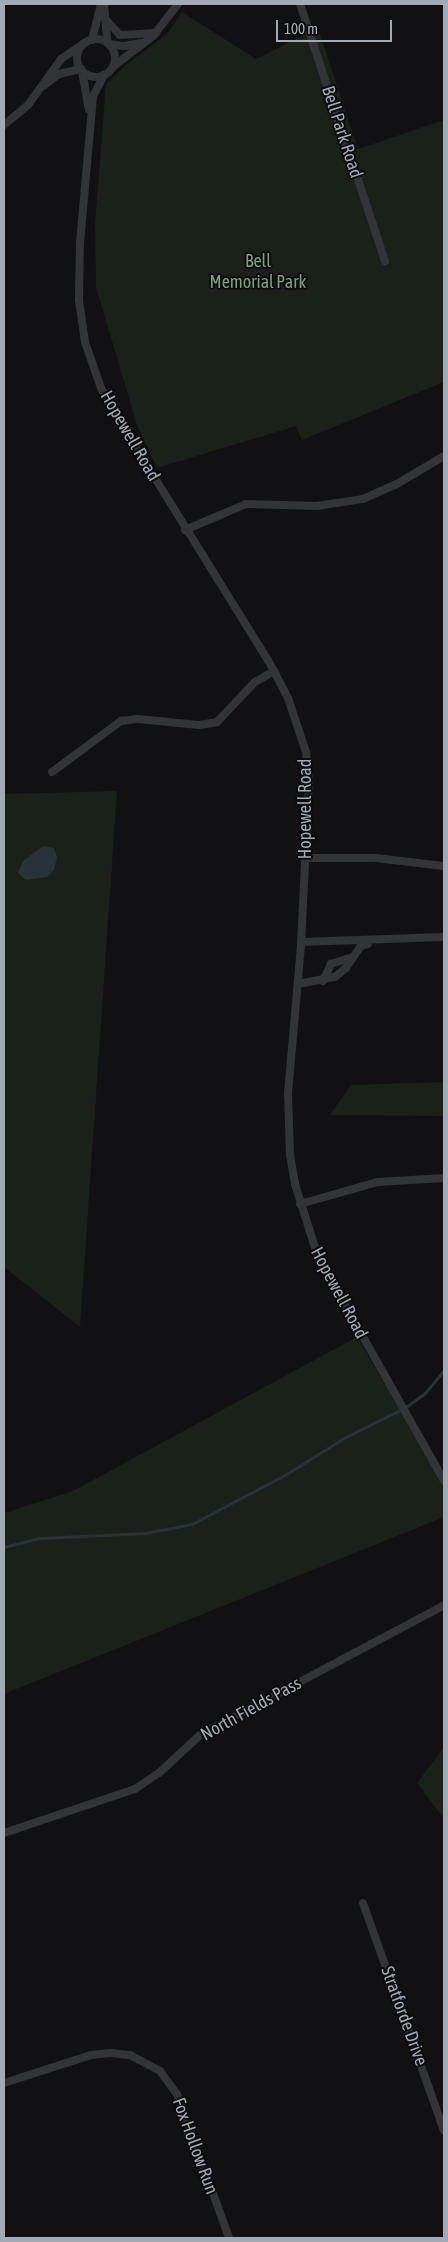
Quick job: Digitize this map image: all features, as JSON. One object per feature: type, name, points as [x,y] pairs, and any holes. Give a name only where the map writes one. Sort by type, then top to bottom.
[{"type":"street","points":[[103,4],[107,21],[108,43],[115,55],[113,67]]},
{"type":"street","points":[[82,70],[79,51],[90,40],[103,4]]},
{"type":"street","points":[[39,88],[59,74],[82,70],[93,77],[104,75],[156,33],[178,4]]},
{"type":"street","name":"Bell Park Road","points":[[300,4],[385,261]]},
{"type":"street","points":[[107,21],[120,35],[156,33]]},
{"type":"street","points":[[4,126],[22,112],[61,59],[90,40],[124,46],[147,40]]},
{"type":"street","name":"Hopewell Road","points":[[82,70],[90,126]]},
{"type":"street","name":"Hopewell Road","points":[[104,75],[93,97],[78,279],[85,342],[101,388],[114,412],[185,530],[274,671],[291,707],[306,752],[309,781],[301,942],[288,1122],[290,1155],[300,1204],[318,1258],[444,1482]]},
{"type":"street","points":[[185,530],[246,504],[317,506],[362,498],[395,485],[444,456]]},
{"type":"street","points":[[52,772],[121,721],[138,719],[199,725],[217,722],[255,682],[274,671]]},
{"type":"street","points":[[305,858],[376,858],[444,866]]},
{"type":"street","points":[[301,942],[377,941],[444,937]]},
{"type":"street","points":[[298,984],[336,977],[346,968],[361,946],[377,941]]},
{"type":"street","points":[[323,980],[331,964],[352,957]]},
{"type":"street","points":[[300,1204],[378,1182],[444,1178]]},
{"type":"street","name":"North Fields Pass","points":[[4,1833],[135,1789],[160,1772],[200,1735],[444,1605]]},
{"type":"street","name":"Stratforde Drive","points":[[363,1903],[444,2130]]},
{"type":"street","name":"Fox Hollow Run","points":[[4,2083],[91,2055],[110,2053],[130,2056],[160,2071],[177,2094],[229,2238]]},
{"type":"green space","name":"Bell Memorial Park","points":[[182,12],[256,59],[318,28],[358,149],[444,120],[444,382],[302,440],[296,426],[157,468],[137,425],[96,287],[95,224],[106,84],[127,64],[168,33]]},
{"type":"green space","points":[[117,791],[80,1327],[4,1267],[4,794]]},
{"type":"green space","points":[[444,1082],[444,1151],[443,1116],[330,1115],[351,1085]]},
{"type":"green space","points":[[357,1337],[444,1485],[444,1517],[4,1694],[4,1513],[73,1491]]},
{"type":"green space","points":[[444,1747],[444,1819],[417,1783]]},
{"type":"shaded area","points":[[43,846],[54,848],[57,857],[54,870],[47,877],[26,880],[18,873],[23,861]]},
{"type":"waterway","points":[[4,1547],[41,1538],[146,1533],[192,1524],[285,1475],[344,1438],[406,1407],[425,1393],[444,1370]]}]
